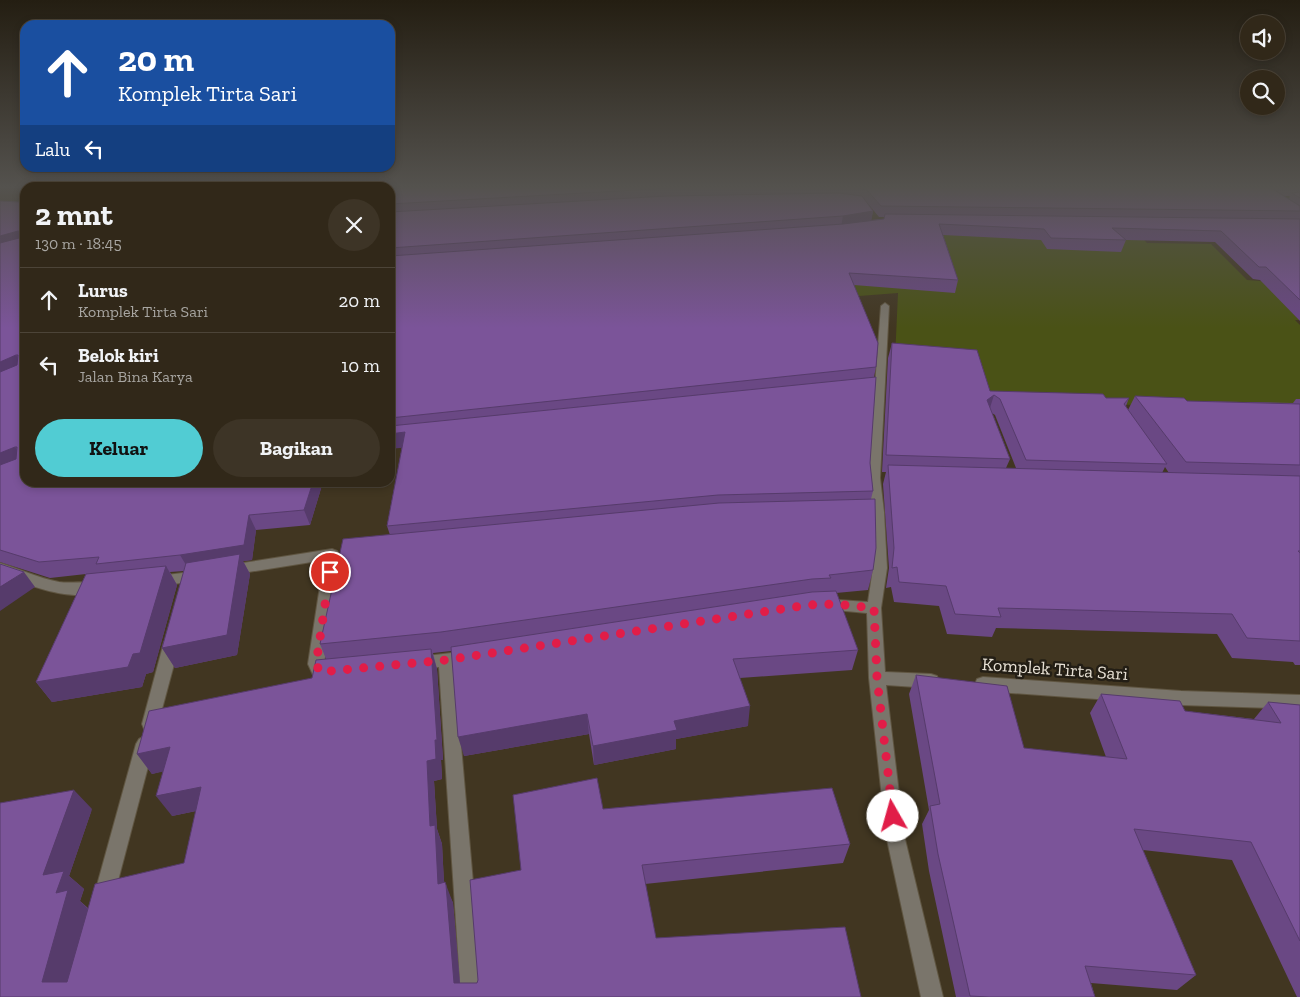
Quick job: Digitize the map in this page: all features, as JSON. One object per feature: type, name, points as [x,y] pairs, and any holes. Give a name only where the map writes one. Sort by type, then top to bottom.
[{"type":"street","points":[[885,306],[875,385],[879,479],[874,512],[880,568],[874,608],[877,678],[896,835],[932,997]]},
{"type":"street","points":[[141,583],[337,553],[316,664],[320,672],[338,672]]},
{"type":"street","points":[[0,568],[66,589],[115,586]]},
{"type":"street","points":[[184,596],[189,577]]},
{"type":"street","points":[[808,605],[836,604],[874,608]]},
{"type":"street","points":[[100,911],[177,625]]},
{"type":"street","points":[[400,665],[486,654]]},
{"type":"street","points":[[446,660],[472,997]]},
{"type":"street","points":[[877,678],[944,682]]},
{"type":"street","name":"Komplek Tirta Sari","points":[[963,683],[1181,698],[1300,702]]},
{"type":"green space","points":[[813,235],[1139,235],[1147,243],[1211,244],[1247,280],[1300,284],[1300,320],[1295,320],[1300,325],[1300,406],[893,403],[898,293],[395,332],[395,308]]},
{"type":"building","points":[[20,235],[20,487],[311,487],[304,510],[249,515],[244,545],[180,555],[96,564],[99,557],[39,562],[0,550],[0,465],[16,459],[17,447],[0,453],[0,372],[17,365],[18,355],[0,362],[0,243],[19,238]]},
{"type":"building","points":[[395,235],[581,235],[395,248]]},
{"type":"building","points":[[694,235],[943,235],[958,280],[849,273],[878,343],[876,367],[395,417],[395,256]]},
{"type":"building","points":[[1048,235],[1120,235],[1126,240],[1051,238]]},
{"type":"building","points":[[1225,235],[1300,235],[1300,300],[1266,267],[1259,267]]},
{"type":"building","points":[[892,343],[977,350],[990,391],[1103,394],[1106,398],[1129,398],[1124,404],[1167,464],[1026,460],[1000,399],[994,395],[987,400],[1010,459],[886,455]]},
{"type":"building","points":[[876,377],[870,463],[873,491],[718,495],[387,526],[405,432],[395,433],[395,425]]},
{"type":"building","points":[[1135,396],[1184,398],[1187,401],[1300,404],[1300,465],[1186,462]]},
{"type":"building","points":[[888,465],[1300,476],[1300,551],[1298,551],[1300,553],[1300,641],[1247,638],[1232,614],[998,608],[1001,617],[955,614],[946,586],[899,582],[897,567],[892,568],[894,548]]},
{"type":"building","points":[[875,499],[876,548],[873,570],[829,575],[831,578],[812,579],[441,632],[320,644],[343,539],[719,503]]},
{"type":"building","points":[[240,554],[227,635],[162,648],[186,563]]},
{"type":"building","points":[[0,564],[24,572],[0,587]]},
{"type":"building","points":[[166,566],[140,653],[133,654],[128,667],[36,682],[86,574]]},
{"type":"building","points":[[836,591],[858,650],[733,659],[750,706],[674,721],[677,730],[593,746],[587,714],[458,737],[451,647],[812,592]]},
{"type":"building","points":[[431,649],[437,740],[435,740],[436,759],[427,761],[430,826],[435,825],[438,884],[445,882],[446,885],[454,983],[477,983],[478,980],[470,880],[521,870],[513,795],[597,778],[603,809],[832,788],[850,844],[642,865],[656,938],[845,927],[861,997],[0,997],[0,803],[74,790],[43,875],[64,871],[56,893],[68,890],[42,982],[67,982],[95,884],[184,863],[201,787],[156,796],[170,747],[137,754],[149,711],[312,678],[316,660]]},
{"type":"building","points":[[916,675],[1007,686],[1024,748],[1127,759],[1101,694],[1180,701],[1185,711],[1281,723],[1268,702],[1300,705],[1300,941],[1251,842],[1134,829],[1196,975],[1085,966],[1095,997],[970,996],[938,854],[930,806],[940,804]]},
{"type":"route","points":[[330,572],[316,664],[320,672],[330,673],[446,660],[808,605],[836,604],[874,608],[877,678],[893,816]]}]
